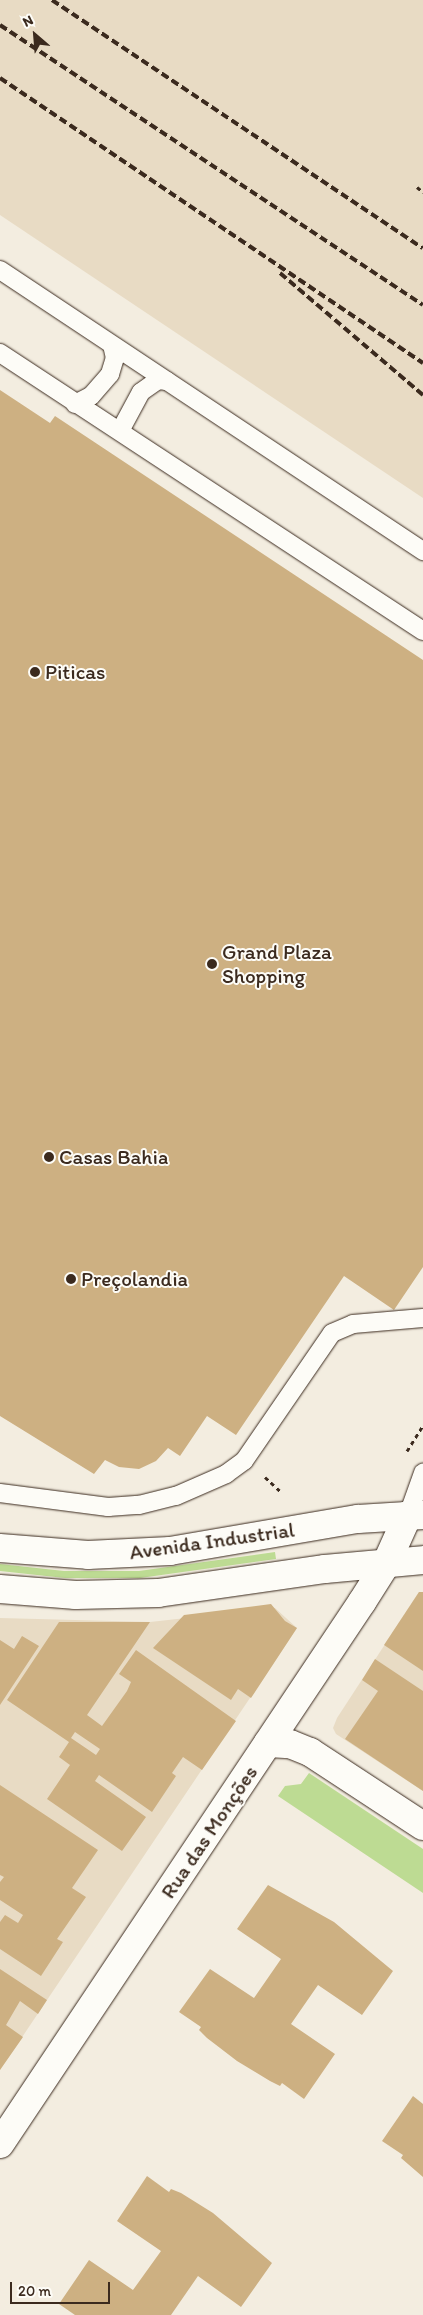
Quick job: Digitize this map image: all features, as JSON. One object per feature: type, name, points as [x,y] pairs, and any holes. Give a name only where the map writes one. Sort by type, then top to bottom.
[{"type":"street","name":"Avenida Industrial","points":[[0,1548],[88,1555],[170,1551],[358,1519],[415,1515]]},
{"type":"street","name":"Rua das Monções","points":[[0,2144],[268,1743],[386,1564],[415,1515]]},
{"type":"street","name":"Avenida Industrial","points":[[0,1589],[76,1595],[158,1593],[316,1570],[423,1560]]},
{"type":"street","points":[[268,1743],[290,1744],[310,1752],[423,1826]]},
{"type":"lane","points":[[0,270],[423,551]]},
{"type":"lane","points":[[75,404],[91,396],[110,374],[115,358],[112,345]]},
{"type":"lane","points":[[0,353],[423,631]]},
{"type":"lane","points":[[120,431],[141,392],[158,380],[167,381]]},
{"type":"lane","points":[[0,1493],[108,1507],[139,1505],[176,1496],[226,1474],[244,1461],[332,1333],[353,1324],[423,1318]]},
{"type":"lane","points":[[415,1515],[423,1473]]},
{"type":"path","points":[[417,187],[423,192]]},
{"type":"shaded area","points":[[0,0],[423,0],[423,498],[0,215]]},
{"type":"shaded area","points":[[419,1592],[423,1592],[423,1791],[336,1734],[333,1728],[337,1718]]},
{"type":"shaded area","points":[[275,1608],[297,1628],[0,2070],[0,1618],[150,1622]]},
{"type":"green space","points":[[275,1552],[276,1559],[140,1578],[65,1578],[0,1571],[0,1564],[64,1571],[139,1571]]},
{"type":"green space","points":[[309,1773],[423,1849],[423,1893],[278,1796],[285,1786],[301,1784]]},
{"type":"building","name":"Grand Plaza Shopping","points":[[0,390],[50,423],[55,416],[423,660],[423,1267],[394,1310],[344,1276],[236,1435],[207,1416],[180,1456],[168,1448],[156,1461],[139,1469],[119,1467],[105,1460],[94,1474],[0,1416]]},
{"type":"building","points":[[419,1592],[423,1592],[423,1671],[384,1645]]},
{"type":"building","points":[[271,1604],[285,1621],[297,1628],[251,1698],[238,1689],[231,1700],[153,1648],[184,1615]]},
{"type":"building","points":[[59,1622],[150,1622],[87,1715],[102,1726],[127,1691],[131,1682],[119,1674],[136,1650],[236,1721],[202,1770],[183,1757],[172,1773],[176,1776],[152,1812],[99,1775],[95,1781],[146,1817],[122,1851],[47,1799],[70,1765],[59,1757],[69,1742],[7,1700]],"holes":[[[75,1732],[100,1749],[96,1755],[71,1738]]]},
{"type":"building","points":[[22,1636],[39,1646],[0,1705],[0,1640],[14,1649]]},
{"type":"building","points":[[375,1659],[423,1691],[423,1791],[345,1739],[378,1691],[362,1680]]},
{"type":"building","points":[[0,1785],[98,1850],[72,1888],[86,1897],[57,1939],[63,1942],[41,1976],[0,1949],[0,1922],[5,1915],[18,1923],[23,1915],[0,1900],[0,1882],[4,1877],[0,1875]]},
{"type":"building","points":[[268,1885],[334,1922],[393,1971],[362,2015],[318,1985],[291,2024],[335,2054],[304,2099],[282,2083],[280,2086],[237,2061],[207,2038],[199,2030],[201,2027],[179,2012],[210,1969],[254,1998],[281,1959],[237,1929]]},
{"type":"building","points":[[0,1969],[47,2000],[38,2014],[20,2001],[6,2025],[23,2037],[0,2070]]},
{"type":"building","points":[[413,2096],[423,2104],[423,2177],[401,2158],[403,2155],[382,2141]]},
{"type":"building","points":[[147,2176],[169,2192],[171,2189],[181,2193],[213,2213],[272,2263],[241,2307],[198,2276],[171,2315],[75,2315],[59,2304],[89,2260],[133,2290],[161,2251],[117,2221]]},
{"type":"railway","points":[[52,0],[423,248]]},
{"type":"railway","points":[[0,25],[423,305]]},
{"type":"railway","points":[[0,78],[423,363]]},
{"type":"railway","points":[[280,273],[423,395]]},
{"type":"place","name":"Piticas","points":[[35,672]]},
{"type":"place","name":"Grand Plaza Shopping","points":[[212,964]]},
{"type":"place","name":"Casas Bahia","points":[[49,1157]]},
{"type":"place","name":"Preçolandia","points":[[71,1279]]}]
